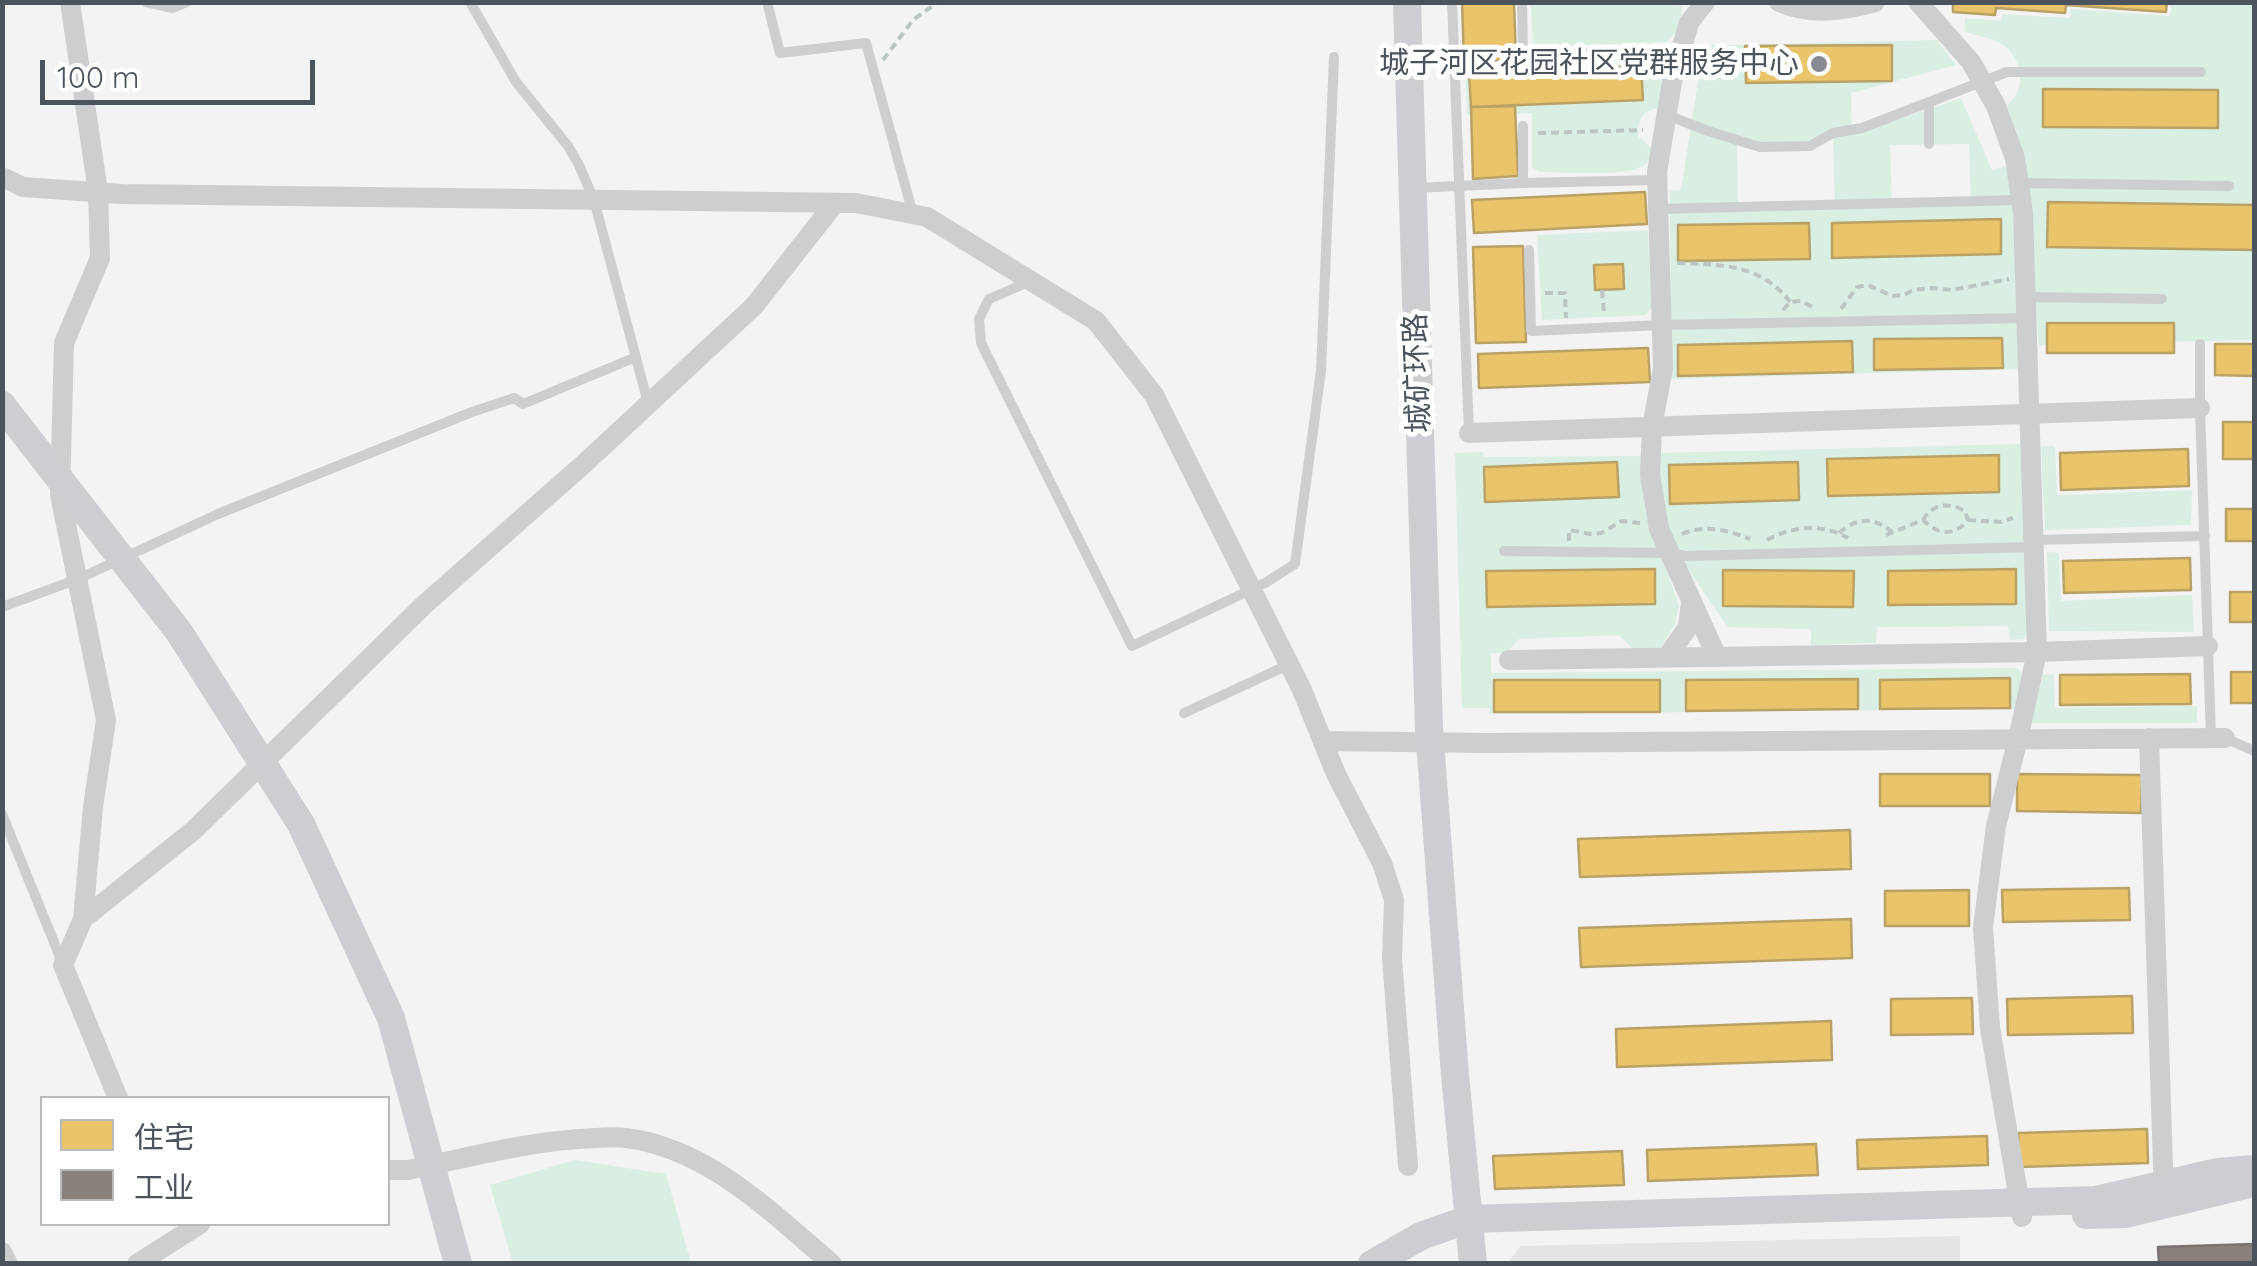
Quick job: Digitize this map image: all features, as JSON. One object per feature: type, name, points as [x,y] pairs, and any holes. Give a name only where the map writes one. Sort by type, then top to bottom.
[{"type":"street","points":[[70,2],[98,192],[100,258],[64,343],[60,495],[106,720],[83,920],[63,965],[117,1096]]},
{"type":"street","name":"城矿环路","points":[[1408,2],[1428,728],[1471,1239]]},
{"type":"street","points":[[1705,2],[1689,23],[1673,76],[1657,180],[1663,368],[1652,427],[1650,476],[1664,541],[1717,657]]},
{"type":"street","points":[[1779,2],[1793,8],[1840,12],[1875,2]]},
{"type":"street","points":[[1918,2],[1971,62],[1996,106],[2016,158],[2020,192],[2037,652],[1996,826],[1983,928],[1990,1028],[2021,1210]]},
{"type":"street","points":[[2,177],[23,188],[98,192],[856,203],[927,218],[1096,321],[1154,395],[1289,665],[1336,774],[1382,864],[1394,900],[1392,958],[1408,1166]]},
{"type":"street","points":[[83,920],[194,830],[425,604],[754,306],[835,203]]},
{"type":"street","points":[[2,405],[179,632],[301,824],[391,1018],[458,1264]]},
{"type":"street","points":[[1469,433],[2200,408]]},
{"type":"street","points":[[1667,658],[1688,626],[1691,603]]},
{"type":"street","points":[[1509,660],[2208,646]]},
{"type":"street","points":[[2149,738],[2164,1194]]},
{"type":"street","points":[[1323,742],[2218,738]]},
{"type":"street","points":[[390,1170],[430,1166],[540,1142],[624,1137],[663,1146],[708,1168],[752,1197],[832,1264]]},
{"type":"street","points":[[1372,1264],[1421,1236],[1471,1239],[2021,1210],[2126,1214],[2218,1172],[2254,1170]]},
{"type":"street","points":[[2164,1194],[2254,1183]]},
{"type":"street","points":[[138,1264],[197,1226]]},
{"type":"street","points":[[1400,1264],[1416,1255],[1471,1239]]},
{"type":"street","points":[[2,1252],[8,1264]]},
{"type":"lane","points":[[146,2],[173,8],[187,2]]},
{"type":"lane","points":[[470,2],[516,82],[580,166],[594,200],[649,404]]},
{"type":"lane","points":[[767,2],[780,53],[866,42],[913,214]]},
{"type":"lane","points":[[1452,2],[1469,433]]},
{"type":"lane","points":[[1522,2],[1522,57],[1681,49]]},
{"type":"lane","points":[[1031,281],[989,299],[979,319],[981,344],[1132,646],[1252,590],[1294,564],[1321,370],[1334,57]]},
{"type":"lane","points":[[1665,122],[1760,148],[1810,146],[1833,133],[1862,128],[2007,72],[2202,72]]},
{"type":"lane","points":[[1929,104],[1930,144]]},
{"type":"lane","points":[[1523,130],[1524,183]]},
{"type":"lane","points":[[1413,188],[1657,180]]},
{"type":"lane","points":[[1658,210],[2229,186]]},
{"type":"lane","points":[[1529,250],[1530,330],[1776,323],[2026,297],[2162,299]]},
{"type":"lane","points":[[2200,344],[2208,646],[2218,738],[2254,752]]},
{"type":"lane","points":[[2,607],[78,579],[218,514],[472,412],[514,398],[522,404],[636,356]]},
{"type":"lane","points":[[1504,551],[1569,552],[1664,541],[1686,556],[2205,536]]},
{"type":"lane","points":[[1184,713],[1289,665]]},
{"type":"lane","points":[[2,814],[63,965]]},
{"type":"path","points":[[874,72],[913,20],[938,2]]},
{"type":"path","points":[[1523,130],[1665,122]]},
{"type":"path","points":[[1659,263],[1730,265],[1759,275],[1790,302]]},
{"type":"path","points":[[1839,312],[1857,287],[1868,285],[1892,296],[1932,288],[2026,297]]},
{"type":"path","points":[[1602,290],[1605,328]]},
{"type":"path","points":[[1530,294],[1565,293],[1567,329]]},
{"type":"path","points":[[1790,302],[1801,301],[1815,308]]},
{"type":"path","points":[[1776,323],[1790,302]]},
{"type":"path","points":[[1569,552],[1569,530],[1601,533],[1622,521],[1641,523],[1664,541],[1702,529],[1733,532],[1759,545],[1802,527],[1839,533],[1860,549],[1923,520],[1930,510],[1943,504],[1966,511],[1968,520]]},
{"type":"path","points":[[1968,520],[2001,522],[2016,518],[2032,505]]},
{"type":"path","points":[[1839,533],[1861,520],[1874,521],[1892,533]]},
{"type":"path","points":[[1923,520],[1939,532],[1950,533],[1961,529],[1968,520]]},
{"type":"shaded area","points":[[1960,1236],[1960,1263],[1507,1263],[1521,1246]]},
{"type":"green space","points":[[1639,2],[1681,6],[1683,25],[1667,42],[1533,47],[1531,3]]},
{"type":"green space","points":[[2172,3],[2254,3],[2254,340],[2039,345],[2021,147],[2007,105],[2018,92],[2020,75],[2013,55],[2001,43],[1964,32],[1965,18],[2001,21],[2003,14],[2070,18],[2071,9],[2170,16]]},
{"type":"green space","points":[[1937,40],[1956,65],[1851,93],[1852,135],[1961,98],[1992,170],[2006,166],[2012,192],[2020,369],[1671,379],[1670,191],[1681,190],[1700,68],[1688,63],[1693,46]],"holes":[[[1891,45],[1891,81],[1746,82],[1746,46]],[[1833,134],[1835,208],[1738,207],[1737,142],[1810,146]],[[1969,144],[1971,201],[1892,204],[1890,145]],[[2001,220],[2001,254],[1832,257],[1832,223]],[[1809,223],[1809,259],[1678,261],[1678,225]],[[2002,338],[2002,368],[1874,369],[1875,339]],[[1851,341],[1852,372],[1678,375],[1678,345]]]},
{"type":"green space","points":[[1660,58],[1666,66],[1658,108],[1644,114],[1638,130],[1638,136],[1653,149],[1650,158],[1639,168],[1619,172],[1539,172],[1532,167],[1532,113],[1467,115],[1465,67]],"holes":[[[1641,67],[1642,100],[1471,107],[1469,74]]]},
{"type":"green space","points":[[1648,230],[1652,307],[1646,315],[1542,320],[1537,235]]},
{"type":"green space","points":[[2022,444],[2027,630],[2024,639],[2010,640],[2008,626],[1877,627],[1876,643],[1811,645],[1811,629],[1728,627],[1687,565],[1669,527],[1659,453]],"holes":[[[1998,455],[1999,492],[1827,460]],[[1798,462],[1799,500],[1670,503],[1670,465]],[[1723,570],[1853,571],[1853,606],[1723,606]],[[2016,570],[2016,604],[1888,604],[1888,571]]]},
{"type":"green space","points":[[2041,446],[2055,446],[2057,495],[2192,490],[2191,525],[2045,530]]},
{"type":"green space","points":[[1483,452],[1484,457],[1641,456],[1645,509],[1679,606],[1675,624],[1661,648],[1634,650],[1619,635],[1519,639],[1507,653],[1491,653],[1491,673],[2017,668],[2022,674],[2017,709],[1490,714],[1489,708],[1462,708],[1455,453]],"holes":[[[2009,678],[2009,708],[1880,708],[1881,680]],[[1858,679],[1858,709],[1686,710],[1686,680]],[[1495,680],[1660,712],[1495,712]]]},
{"type":"green space","points":[[2047,552],[2059,553],[2061,601],[2192,595],[2194,632],[2049,631]]},
{"type":"green space","points":[[2054,674],[2055,708],[2197,706],[2197,723],[2030,723],[2043,675]]},
{"type":"green space","points":[[575,1160],[666,1174],[691,1263],[513,1263],[490,1185]]},
{"type":"building: 住宅","points":[[1462,2],[1514,2],[1516,60],[1464,61]]},
{"type":"building: 住宅","points":[[1953,2],[2167,2],[2166,12],[2066,5],[2065,13],[1996,8],[1995,15],[1953,12]]},
{"type":"building: 住宅","name":"城子河区花园社区党群服务中心","points":[[1892,45],[1892,81],[1746,83],[1745,46]]},
{"type":"building: 住宅","points":[[1641,66],[1643,100],[1471,107],[1469,73]]},
{"type":"building: 住宅","points":[[2043,89],[2218,90],[2218,128],[2043,127]]},
{"type":"building: 住宅","points":[[1515,106],[1518,176],[1473,179],[1471,107]]},
{"type":"building: 住宅","points":[[1645,192],[1647,224],[1474,233],[1472,200]]},
{"type":"building: 住宅","points":[[2048,202],[2254,205],[2254,250],[2047,247]]},
{"type":"building: 住宅","points":[[2001,219],[2001,254],[1832,258],[1832,223]]},
{"type":"building: 住宅","points":[[1809,223],[1810,259],[1678,261],[1678,225]]},
{"type":"building: 住宅","points":[[1523,246],[1526,342],[1476,343],[1473,247]]},
{"type":"building: 住宅","points":[[1623,264],[1624,289],[1595,290],[1594,265]]},
{"type":"building: 住宅","points":[[2047,323],[2174,323],[2174,353],[2047,353]]},
{"type":"building: 住宅","points":[[2002,338],[2003,368],[1874,370],[1874,339]]},
{"type":"building: 住宅","points":[[1852,341],[1853,372],[1678,376],[1678,345]]},
{"type":"building: 住宅","points":[[2215,344],[2254,344],[2254,376],[2215,375]]},
{"type":"building: 住宅","points":[[1648,348],[1650,382],[1479,388],[1478,354]]},
{"type":"building: 住宅","points":[[2223,422],[2254,422],[2254,459],[2223,459]]},
{"type":"building: 住宅","points":[[2188,449],[2189,486],[2061,490],[2060,453]]},
{"type":"building: 住宅","points":[[1999,455],[1999,492],[1828,496],[1827,459]]},
{"type":"building: 住宅","points":[[1617,462],[1619,497],[1485,502],[1484,467]]},
{"type":"building: 住宅","points":[[1798,462],[1799,500],[1670,504],[1669,465]]},
{"type":"building: 住宅","points":[[2226,509],[2254,509],[2254,541],[2226,541]]},
{"type":"building: 住宅","points":[[2190,558],[2191,590],[2064,593],[2063,561]]},
{"type":"building: 住宅","points":[[1655,569],[1655,604],[1487,607],[1486,571]]},
{"type":"building: 住宅","points":[[2016,569],[2016,604],[1888,605],[1888,571]]},
{"type":"building: 住宅","points":[[1723,570],[1854,571],[1853,607],[1723,606]]},
{"type":"building: 住宅","points":[[2230,592],[2254,592],[2254,622],[2230,622]]},
{"type":"building: 住宅","points":[[2231,672],[2254,672],[2254,703],[2231,703]]},
{"type":"building: 住宅","points":[[2190,674],[2191,704],[2060,705],[2060,675]]},
{"type":"building: 住宅","points":[[2010,678],[2010,708],[1880,709],[1880,680]]},
{"type":"building: 住宅","points":[[1858,679],[1858,709],[1686,711],[1686,680]]},
{"type":"building: 住宅","points":[[1494,680],[1660,680],[1660,712],[1494,712]]},
{"type":"building: 住宅","points":[[1880,774],[1990,774],[1990,806],[1880,806]]},
{"type":"building: 住宅","points":[[2017,774],[2142,775],[2141,813],[2017,811]]},
{"type":"building: 住宅","points":[[1850,830],[1851,869],[1580,877],[1578,839]]},
{"type":"building: 住宅","points":[[2129,888],[2130,920],[2003,922],[2002,890]]},
{"type":"building: 住宅","points":[[1969,890],[1969,926],[1885,926],[1885,891]]},
{"type":"building: 住宅","points":[[1851,919],[1852,958],[1581,967],[1579,928]]},
{"type":"building: 住宅","points":[[2132,996],[2133,1033],[2008,1035],[2007,999]]},
{"type":"building: 住宅","points":[[1972,998],[1973,1034],[1891,1035],[1891,999]]},
{"type":"building: 住宅","points":[[1831,1021],[1832,1060],[1617,1067],[1616,1029]]},
{"type":"building: 住宅","points":[[2147,1129],[2148,1163],[2019,1167],[2018,1133]]},
{"type":"building: 住宅","points":[[1987,1136],[1988,1165],[1858,1169],[1857,1140]]},
{"type":"building: 住宅","points":[[1816,1144],[1818,1175],[1648,1181],[1647,1150]]},
{"type":"building: 住宅","points":[[1622,1151],[1624,1185],[1495,1189],[1493,1156]]},
{"type":"building: 工业","points":[[2254,1244],[2254,1264],[2159,1264],[2158,1247]]},
{"type":"place","name":"城子河区花园社区党群服务中心","points":[[1819,64]]}]
